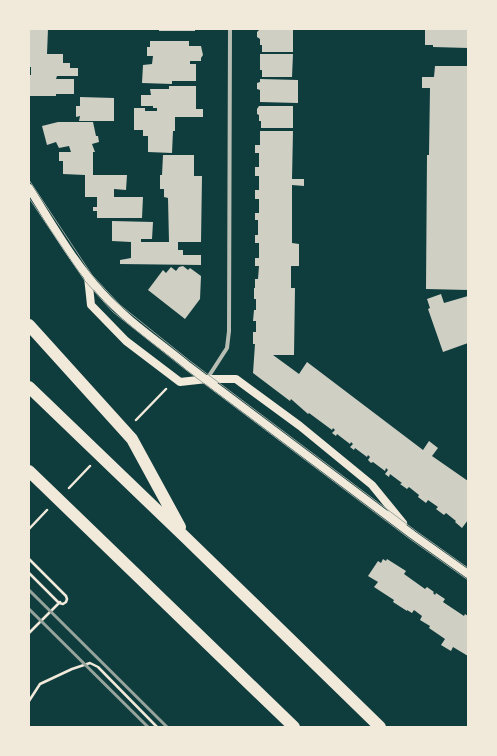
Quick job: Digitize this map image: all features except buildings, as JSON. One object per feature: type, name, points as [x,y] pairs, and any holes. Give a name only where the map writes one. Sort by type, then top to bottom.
[{"type":"highway","points":[[29,325],[132,439],[186,538]]},
{"type":"highway","points":[[29,387],[380,727]]},
{"type":"highway","points":[[29,470],[294,727]]},
{"type":"main road","points":[[29,188],[74,258],[88,277],[118,309],[154,339],[413,535],[468,574]]},
{"type":"main road","points":[[88,277],[91,305],[126,341],[180,382],[207,379],[236,379],[300,426],[372,485],[413,535]]},
{"type":"street","points":[[207,379],[227,348],[229,331],[230,29]]},
{"type":"path","points":[[29,559],[66,596],[66,602],[63,604],[59,603],[29,573]]},
{"type":"path","points":[[29,573],[60,603],[29,633]]},
{"type":"path","points":[[29,701],[40,684],[72,669],[90,664],[98,667],[157,727]]},
{"type":"tram line","points":[[29,180],[92,275],[120,305],[190,361],[416,531],[468,568]]},
{"type":"tram line","points":[[29,198],[85,281],[113,312],[186,370],[410,539],[468,580]]},
{"type":"railway","points":[[29,590],[167,727]]},
{"type":"railway","points":[[29,609],[148,727]]}]
